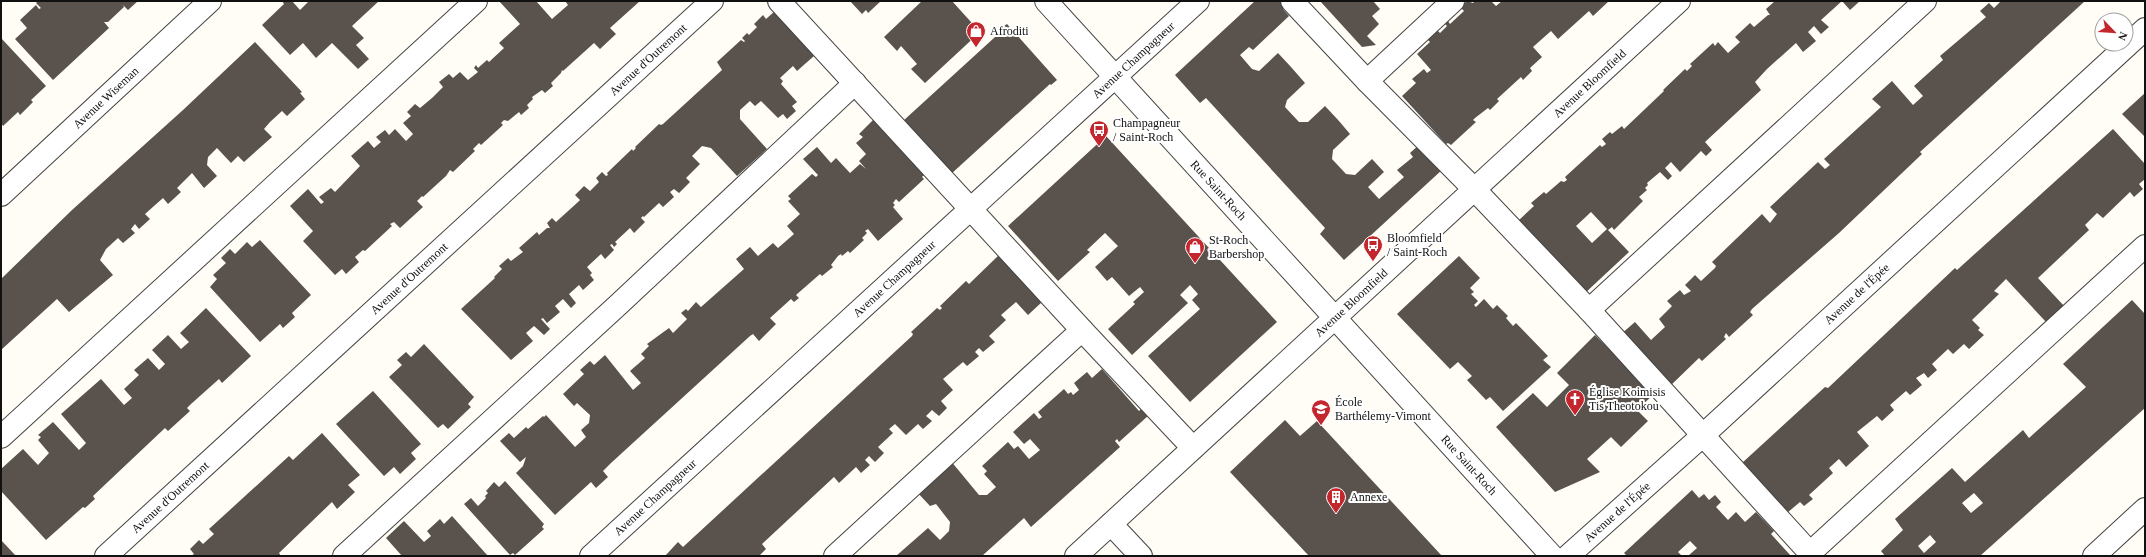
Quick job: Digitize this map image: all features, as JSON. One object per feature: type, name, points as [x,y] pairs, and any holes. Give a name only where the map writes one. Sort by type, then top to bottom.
[{"type":"street","name":"Avenue Wiseman","points":[[1,195],[210,1]]},
{"type":"street","points":[[1,437],[476,1]]},
{"type":"street","name":"Avenue d'Outremont","points":[[106,556],[712,1]]},
{"type":"street","points":[[779,1],[971,207],[1082,330],[1193,448]]},
{"type":"street","name":"Rue Saint-Roch","points":[[1046,1],[1335,316],[1552,556]]},
{"type":"street","name":"Avenue Champagneur","points":[[591,556],[1198,1]]},
{"type":"street","points":[[1292,1],[1367,82],[1474,189],[1589,310],[1810,553],[2145,246]]},
{"type":"street","points":[[1367,82],[1453,1]]},
{"type":"street","name":"Avenue Bloomfield","points":[[1076,556],[1679,1]]},
{"type":"street","points":[[1589,310],[1925,1]]},
{"type":"street","name":"Avenue de l'Épée","points":[[1568,556],[1702,436],[2145,29]]},
{"type":"street","points":[[344,556],[618,305],[855,83]]},
{"type":"street","points":[[835,556],[1082,330]]},
{"type":"street","points":[[2094,556],[2145,509]]},
{"type":"street","points":[[1111,524],[1141,556]]},
{"type":"building","points":[[38,1],[138,1],[128,10],[123,5],[124,7],[108,22],[104,22],[109,28],[53,80],[15,39],[27,28],[20,20],[36,5],[39,9],[41,8],[36,3]]},
{"type":"building","points":[[282,1],[292,1],[300,10],[309,1],[379,1],[352,26],[364,38],[356,45],[369,59],[358,69],[332,43],[316,58],[303,43],[290,55],[262,25],[284,4]]},
{"type":"building","points":[[499,1],[536,1],[552,19],[568,5],[565,1],[640,1],[610,28],[616,34],[600,49],[594,43],[563,71],[562,70],[551,83],[553,86],[545,93],[542,90],[532,97],[533,99],[527,105],[529,108],[521,115],[519,112],[508,121],[504,120],[501,123],[503,125],[481,145],[479,143],[473,149],[475,151],[453,172],[450,170],[446,176],[423,197],[422,196],[417,201],[423,207],[400,228],[394,222],[390,224],[392,226],[365,251],[363,250],[355,257],[359,262],[346,274],[342,269],[335,275],[303,241],[313,231],[290,206],[308,189],[321,204],[324,202],[319,197],[331,188],[335,192],[360,166],[351,156],[368,141],[374,148],[381,142],[376,137],[385,130],[389,135],[395,129],[406,141],[413,134],[403,123],[411,116],[407,112],[415,104],[420,108],[432,98],[443,87],[439,82],[449,74],[453,78],[460,72],[468,80],[478,72],[474,68],[476,65],[478,68],[487,60],[489,62],[504,48],[499,43],[520,24]]},
{"type":"building","points":[[850,1],[881,1],[868,13],[866,10],[862,14]]},
{"type":"building","points":[[922,1],[952,1],[980,32],[925,83],[911,69],[917,64],[901,46],[897,51],[884,37]]},
{"type":"building","points":[[1255,1],[1281,1],[1286,6],[1283,9],[1289,16],[1253,50],[1249,47],[1240,55],[1252,69],[1259,71],[1278,53],[1291,67],[1305,83],[1287,100],[1285,107],[1299,122],[1308,122],[1325,106],[1339,121],[1350,134],[1333,150],[1332,159],[1346,174],[1355,175],[1372,159],[1384,172],[1368,187],[1379,199],[1404,177],[1397,170],[1413,157],[1410,153],[1421,143],[1443,169],[1344,260],[1320,234],[1325,228],[1206,98],[1200,103],[1175,75]]},
{"type":"building","points":[[1320,1],[1373,1],[1380,9],[1372,16],[1379,24],[1367,36],[1376,45],[1362,47]]},
{"type":"building","points":[[1467,1],[1473,3],[1475,1],[1491,1],[1496,6],[1502,1],[1609,1],[1593,16],[1589,11],[1558,39],[1551,31],[1533,47],[1542,57],[1530,68],[1532,71],[1523,80],[1521,77],[1497,99],[1499,101],[1490,110],[1488,108],[1475,118],[1473,120],[1476,122],[1451,145],[1448,143],[1446,144],[1402,96],[1416,83],[1412,79],[1424,69],[1427,73],[1431,70],[1417,54],[1430,42],[1426,38],[1436,29],[1440,33],[1447,26],[1445,24],[1448,21],[1450,24],[1464,11],[1460,7]]},
{"type":"building","points":[[1775,1],[1842,1],[1821,20],[1829,27],[1821,34],[1814,26],[1808,32],[1816,41],[1803,52],[1796,43],[1755,82],[1761,90],[1705,142],[1712,150],[1706,156],[1701,151],[1680,172],[1671,162],[1665,168],[1672,176],[1668,180],[1660,172],[1647,183],[1648,185],[1645,188],[1647,190],[1639,197],[1643,201],[1614,230],[1612,227],[1608,230],[1629,252],[1584,294],[1519,220],[1534,206],[1531,203],[1544,192],[1546,194],[1561,181],[1564,182],[1567,180],[1565,177],[1600,145],[1602,147],[1606,144],[1602,139],[1610,132],[1612,134],[1622,126],[1624,129],[1685,69],[1687,71],[1692,66],[1690,64],[1713,43],[1715,46],[1718,42],[1728,53],[1740,42],[1735,37],[1750,23],[1754,27],[1770,15],[1766,9]],"holes":[[[1591,212],[1607,229],[1592,243],[1576,226]]]},
{"type":"building","points":[[1842,1],[1860,1],[1850,10]]},
{"type":"building","points":[[2001,1],[2085,1],[1920,152],[1922,154],[1839,233],[1752,309],[1750,312],[1753,315],[1729,337],[1726,333],[1724,337],[1726,339],[1702,361],[1699,358],[1668,388],[1620,335],[1635,322],[1651,340],[1665,327],[1659,319],[1672,306],[1667,301],[1680,290],[1684,295],[1691,291],[1685,285],[1695,275],[1701,281],[1715,268],[1716,266],[1712,262],[1762,214],[1770,223],[1777,214],[1770,207],[1818,162],[1825,169],[1830,165],[1824,159],[1881,107],[1872,99],[1892,81],[1913,105],[1923,96],[1914,86],[1943,60],[1940,56],[1986,17],[1980,11],[1989,3],[1994,8]]},
{"type":"building","points":[[775,11],[812,50],[810,51],[814,56],[797,71],[793,66],[780,78],[783,81],[781,84],[797,102],[792,106],[796,111],[787,119],[783,114],[778,118],[761,101],[755,106],[750,101],[740,110],[740,119],[767,149],[737,176],[711,148],[702,146],[692,156],[700,164],[686,178],[690,182],[679,193],[674,189],[670,192],[674,197],[663,207],[659,203],[644,217],[643,216],[641,218],[645,222],[634,233],[630,228],[615,242],[617,244],[614,247],[612,244],[610,245],[614,250],[605,259],[601,254],[587,267],[592,273],[590,275],[594,280],[583,290],[579,285],[569,294],[576,303],[571,308],[563,299],[555,306],[560,312],[547,323],[543,318],[541,319],[550,329],[544,335],[534,326],[526,333],[533,341],[511,360],[461,309],[495,278],[494,277],[502,269],[499,266],[508,258],[511,261],[523,252],[519,248],[537,232],[539,235],[547,228],[550,228],[547,223],[552,218],[556,222],[580,200],[575,195],[584,186],[590,191],[599,182],[596,178],[602,172],[606,176],[608,175],[607,173],[632,149],[633,151],[636,148],[635,147],[659,124],[663,124],[722,70],[717,62],[741,40],[744,42],[745,41],[742,38],[747,33],[749,35],[757,27],[754,24],[763,15],[766,19]]},
{"type":"building","points":[[1007,24],[1057,80],[1051,85],[1050,84],[951,174],[903,121],[1006,27],[1004,26]]},
{"type":"building","points":[[1,38],[46,86],[31,100],[33,102],[20,115],[18,112],[3,126],[1,123]]},
{"type":"building","points":[[255,42],[302,92],[300,93],[305,99],[287,116],[282,111],[270,122],[264,129],[272,137],[244,162],[238,156],[231,163],[217,148],[208,157],[207,165],[217,176],[204,188],[192,173],[177,188],[181,192],[168,204],[163,198],[145,214],[150,219],[139,229],[135,224],[131,229],[135,233],[123,243],[118,238],[106,249],[100,260],[113,275],[69,312],[57,299],[1,350],[1,279],[72,210],[183,110]]},
{"type":"building","points":[[2145,93],[2145,137],[2122,114]]},
{"type":"building","points":[[873,120],[924,175],[922,177],[924,179],[899,202],[896,199],[893,203],[895,205],[893,207],[903,219],[878,241],[868,229],[865,231],[867,233],[862,238],[864,240],[850,253],[848,251],[842,256],[841,254],[838,256],[831,265],[833,267],[822,276],[820,274],[796,295],[799,298],[794,302],[791,299],[770,318],[776,324],[759,341],[753,334],[750,336],[611,463],[603,471],[608,477],[596,488],[591,482],[555,515],[516,473],[523,466],[526,457],[520,462],[500,441],[509,433],[514,438],[526,427],[528,429],[546,415],[575,447],[586,437],[581,430],[589,423],[590,415],[577,403],[574,406],[563,394],[584,374],[580,370],[590,361],[594,365],[605,355],[633,390],[641,383],[630,371],[645,358],[641,354],[649,346],[647,344],[669,328],[673,333],[687,319],[681,313],[686,309],[688,311],[696,302],[701,307],[744,269],[736,259],[750,247],[758,256],[773,243],[778,248],[794,234],[787,226],[800,214],[788,201],[791,199],[788,196],[812,174],[816,177],[818,175],[803,159],[817,147],[831,163],[836,158],[850,173],[860,164],[866,169],[859,161],[866,154],[856,143],[863,137],[859,134]]},
{"type":"building","points":[[2113,129],[2145,164],[2145,179],[2139,184],[2143,189],[2134,197],[2130,192],[2103,218],[2097,213],[2085,225],[2089,230],[2038,278],[2065,307],[2047,323],[2006,279],[1994,291],[1999,294],[1972,320],[1980,328],[1978,330],[1984,335],[1969,349],[1964,344],[1953,354],[1948,349],[1932,364],[1937,370],[1928,378],[1924,373],[1916,378],[1922,385],[1910,395],[1906,391],[1890,405],[1894,410],[1882,421],[1877,416],[1857,432],[1869,446],[1846,467],[1839,459],[1829,468],[1833,473],[1809,495],[1813,499],[1804,506],[1800,502],[1787,513],[1742,463],[1825,387],[1828,388],[1955,268],[1957,270]]},
{"type":"building","points":[[1106,136],[1277,322],[1190,402],[1148,356],[1200,309],[1192,300],[1198,294],[1190,285],[1180,295],[1188,303],[1132,355],[1108,329],[1135,304],[1133,302],[1144,292],[1140,287],[1129,296],[1112,277],[1107,281],[1095,267],[1118,246],[1105,233],[1087,250],[1090,252],[1058,281],[1008,226]]},
{"type":"building","points":[[260,240],[311,295],[292,313],[295,317],[283,328],[280,324],[260,342],[210,287],[217,279],[213,275],[226,263],[221,258],[230,249],[235,254],[247,242],[252,247]]},
{"type":"building","points":[[999,255],[1042,302],[1028,315],[1016,302],[1001,315],[1006,320],[989,336],[995,342],[983,352],[979,348],[975,352],[979,356],[967,366],[963,362],[943,379],[953,390],[941,401],[947,408],[939,416],[932,410],[926,416],[932,421],[923,429],[918,424],[906,435],[895,424],[889,429],[893,433],[878,447],[884,453],[875,462],[869,456],[865,460],[870,465],[861,473],[856,467],[839,483],[834,477],[762,544],[766,549],[759,556],[665,556],[678,542],[683,547],[912,336],[913,334],[911,332],[937,308],[940,310],[942,308],[940,306],[966,281],[969,284]]},
{"type":"building","points":[[1459,256],[1480,278],[1470,288],[1474,292],[1471,294],[1478,301],[1474,305],[1476,307],[1484,299],[1493,309],[1497,305],[1508,316],[1506,318],[1513,326],[1516,323],[1548,356],[1543,360],[1551,367],[1503,411],[1490,397],[1486,400],[1467,380],[1472,376],[1458,362],[1450,369],[1397,314]]},
{"type":"building","points":[[2132,300],[2145,314],[2145,408],[1980,556],[1885,556],[1881,551],[1903,530],[1895,519],[1952,468],[1965,482],[2023,430],[2029,438],[2086,387],[2063,364]],"holes":[[[1974,493],[1983,503],[1971,513],[1962,503]],[[1930,535],[1936,542],[1924,553],[1918,546]]]},
{"type":"building","points":[[206,308],[251,356],[222,383],[219,379],[191,404],[187,408],[190,411],[168,431],[165,428],[93,496],[95,499],[85,508],[83,507],[46,540],[1,491],[1,469],[23,449],[38,465],[49,453],[38,440],[41,437],[38,435],[53,422],[79,450],[86,443],[61,414],[101,379],[124,405],[132,398],[124,389],[139,375],[134,370],[148,358],[159,370],[165,364],[152,350],[168,335],[181,349],[189,342],[180,333]]},
{"type":"building","name":"Église Koimisis Tis Theotokou","points":[[1595,335],[1654,394],[1637,410],[1648,421],[1621,447],[1611,437],[1587,459],[1600,472],[1555,492],[1496,427],[1533,393],[1547,407],[1569,385],[1557,373]]},
{"type":"building","points":[[424,344],[474,397],[468,404],[471,407],[448,429],[443,424],[438,428],[389,377],[402,365],[397,360],[406,352],[411,357]]},
{"type":"building","points":[[1102,369],[1139,411],[1142,408],[1149,415],[1119,442],[1117,439],[1115,441],[1120,447],[1031,527],[1024,518],[982,556],[896,556],[928,528],[940,540],[949,531],[950,522],[936,504],[930,506],[917,492],[950,460],[979,495],[987,495],[996,487],[984,474],[987,471],[982,466],[1008,442],[1014,449],[1018,446],[1029,459],[1040,450],[1030,439],[1024,444],[1013,432],[1034,413],[1039,419],[1042,417],[1038,412],[1064,389],[1068,394],[1071,392],[1073,395],[1079,390],[1074,383],[1087,372],[1092,378]]},
{"type":"building","points":[[373,391],[421,444],[411,453],[416,459],[400,474],[394,467],[384,476],[336,424]]},
{"type":"building","name":"Annexe","points":[[1285,420],[1300,436],[1317,421],[1442,556],[1309,556],[1230,472]]},
{"type":"building","points":[[322,433],[360,475],[348,485],[355,492],[337,509],[332,502],[279,553],[281,556],[191,556],[194,554],[190,549],[199,540],[203,544],[214,534],[209,529],[289,456],[293,460]]},
{"type":"building","points":[[505,481],[544,524],[542,527],[544,529],[515,555],[513,553],[510,555],[464,504],[471,498],[478,506],[486,498],[485,496],[488,493],[486,491],[494,482],[499,487]]},
{"type":"building","points":[[1692,490],[1699,498],[1704,494],[1709,500],[1715,495],[1721,502],[1716,507],[1728,520],[1736,512],[1745,522],[1756,512],[1774,531],[1771,534],[1791,556],[1688,556],[1697,548],[1690,541],[1678,552],[1682,556],[1627,556],[1624,553]]},
{"type":"building","points":[[452,516],[488,556],[402,556],[386,538],[404,521],[424,542],[431,536],[427,531],[440,519],[444,524]]},
{"type":"building","points":[[1,540],[16,556],[1,556]]},
{"type":"place","name":"Afroditi","points":[[976,48]]},
{"type":"place","name":"Champagneur / Saint-Roch","points":[[1099,147]]},
{"type":"place","name":"Bloomfield / Saint-Roch","points":[[1373,262]]},
{"type":"place","name":"St-Roch Barbershop","points":[[1195,264]]},
{"type":"place","name":"Église Koimisis Tis Theotokou","points":[[1575,416]]},
{"type":"place","name":"École Barthélemy-Vimont","points":[[1321,426]]},
{"type":"place","name":"Annexe","points":[[1336,514]]}]
